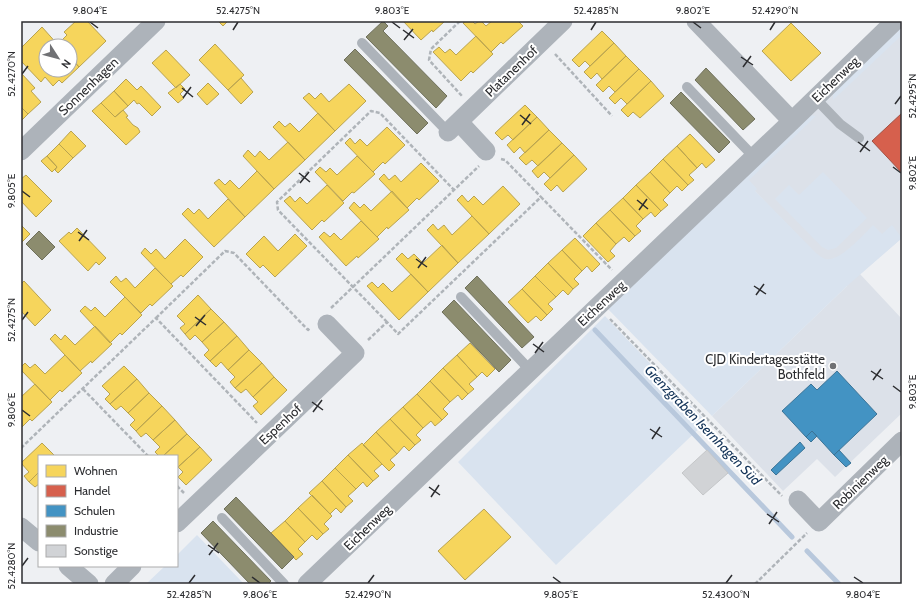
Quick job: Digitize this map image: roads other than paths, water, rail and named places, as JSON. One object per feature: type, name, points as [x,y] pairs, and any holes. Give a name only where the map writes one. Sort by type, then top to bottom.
[{"type":"street","name":"Sonnenhagen","points":[[21,151],[156,21]]},
{"type":"street","name":"Platanenhof","points":[[454,127],[563,21]]},
{"type":"street","points":[[696,21],[792,121]]},
{"type":"street","name":"Eichenweg","points":[[307,584],[895,21]]},
{"type":"street","points":[[454,127],[488,153]]},
{"type":"street","name":"Espenhof","points":[[178,522],[355,353],[322,321]]},
{"type":"street","name":"Robinienweg","points":[[798,500],[819,522],[902,441]]},
{"type":"street","points":[[21,527],[38,541]]},
{"type":"street","points":[[69,567],[90,584]]},
{"type":"street","points":[[114,584],[131,567]]},
{"type":"lane","points":[[362,43],[454,127]]},
{"type":"lane","points":[[687,87],[754,157]]},
{"type":"lane","points":[[815,98],[840,124],[859,138]]},
{"type":"lane","points":[[460,297],[530,370]]},
{"type":"lane","points":[[222,518],[284,584]]},
{"type":"waterway","name":"Grenzgraben Isernhagen Süd","points":[[595,330],[792,537]]},
{"type":"waterway","name":"Grenzgraben Isernhagen Süd","points":[[807,551],[839,584]]},
{"type":"place","name":"CJD Kindertagesstätte Bothfeld","points":[[833,366]]}]
